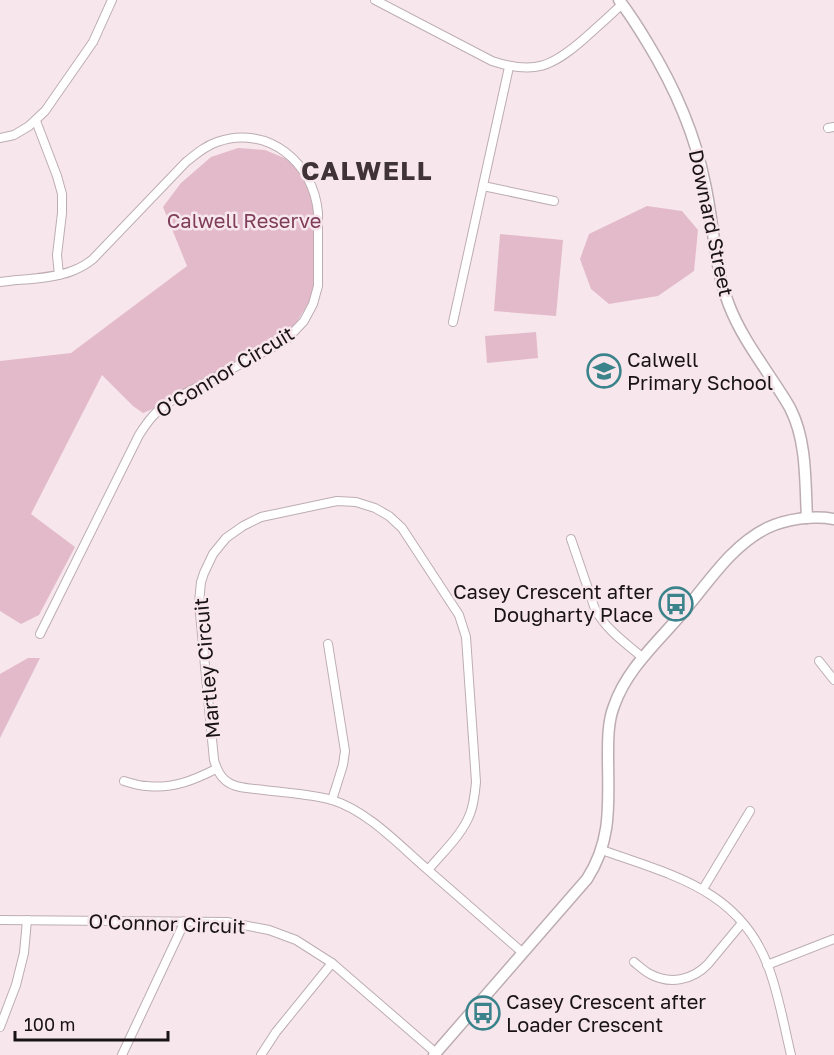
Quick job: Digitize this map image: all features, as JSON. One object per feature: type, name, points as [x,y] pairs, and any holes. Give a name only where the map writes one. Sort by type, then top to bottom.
[{"type":"street","points":[[0,138],[14,135],[29,126],[45,111],[93,42],[112,0]]},
{"type":"street","points":[[375,0],[492,60],[509,67],[534,68],[558,60],[572,50],[620,2]]},
{"type":"street","name":"Downard Street","points":[[620,2],[658,60],[689,127],[705,184],[728,304],[741,331],[791,409],[799,429],[807,518]]},
{"type":"street","points":[[453,322],[509,67]]},
{"type":"street","points":[[36,121],[62,194],[57,255],[59,275]]},
{"type":"street","name":"O'Connor Circuit","points":[[0,282],[59,275],[79,268],[93,259],[186,162],[201,150],[218,141],[237,138],[256,139],[282,150],[297,162],[306,174],[317,204],[318,286],[313,304],[304,321],[286,340],[171,401],[149,419],[40,634]]},
{"type":"street","points":[[483,186],[555,201]]},
{"type":"street","name":"Martley Circuit","points":[[216,769],[199,603],[201,582],[213,554],[234,531],[261,517],[338,501],[356,502],[373,507],[389,516],[408,536],[459,615],[466,637],[475,799],[462,830],[428,870]]},
{"type":"street","points":[[435,1054],[587,879],[602,850],[608,822],[608,740],[611,717],[623,685],[643,658],[738,548],[756,534],[791,520],[834,519]]},
{"type":"street","points":[[571,539],[601,620],[643,658]]},
{"type":"street","points":[[328,644],[345,751],[332,800]]},
{"type":"street","points":[[819,661],[834,680]]},
{"type":"street","points":[[123,781],[147,786],[171,786],[195,780],[216,769],[224,780],[236,786],[313,796],[350,807],[366,817],[523,953]]},
{"type":"street","points":[[704,889],[750,811]]},
{"type":"street","points":[[602,850],[704,889],[724,904],[742,923],[757,943],[768,965],[791,1055]]},
{"type":"street","name":"O'Connor Circuit","points":[[0,920],[227,922],[269,930],[296,940],[332,963],[435,1054]]},
{"type":"street","points":[[0,1027],[16,986],[24,953],[27,920]]},
{"type":"street","points":[[122,1055],[185,921]]},
{"type":"street","points":[[634,962],[648,973],[662,979],[676,981],[691,977],[708,964],[742,923]]},
{"type":"street","points":[[768,965],[834,939]]},
{"type":"street","points":[[261,1055],[276,1032],[332,963]]},
{"type":"green space","name":"Calwell Reserve","points":[[238,148],[265,150],[289,160],[307,183],[314,210],[313,295],[292,330],[160,406],[143,413],[102,375],[31,514],[75,547],[39,615],[21,624],[0,611],[0,361],[71,353],[187,266],[163,207],[181,183],[211,157]]},
{"type":"green space","points":[[647,206],[682,211],[698,230],[694,271],[658,296],[609,304],[591,289],[580,259],[589,234]]},
{"type":"green space","points":[[500,234],[563,240],[556,316],[494,311]]},
{"type":"green space","points":[[536,332],[538,358],[487,363],[485,336]]},
{"type":"green space","points":[[28,658],[40,658],[0,738],[0,674]]},
{"type":"place","name":"Calwell Primary School","points":[[604,371]]},
{"type":"place","name":"Casey Crescent after Dougharty Place","points":[[676,604]]},
{"type":"place","name":"Casey Crescent after Loader Crescent","points":[[483,1013]]},
{"type":"district","name":"CALWELL","points":[[367,171]]}]
